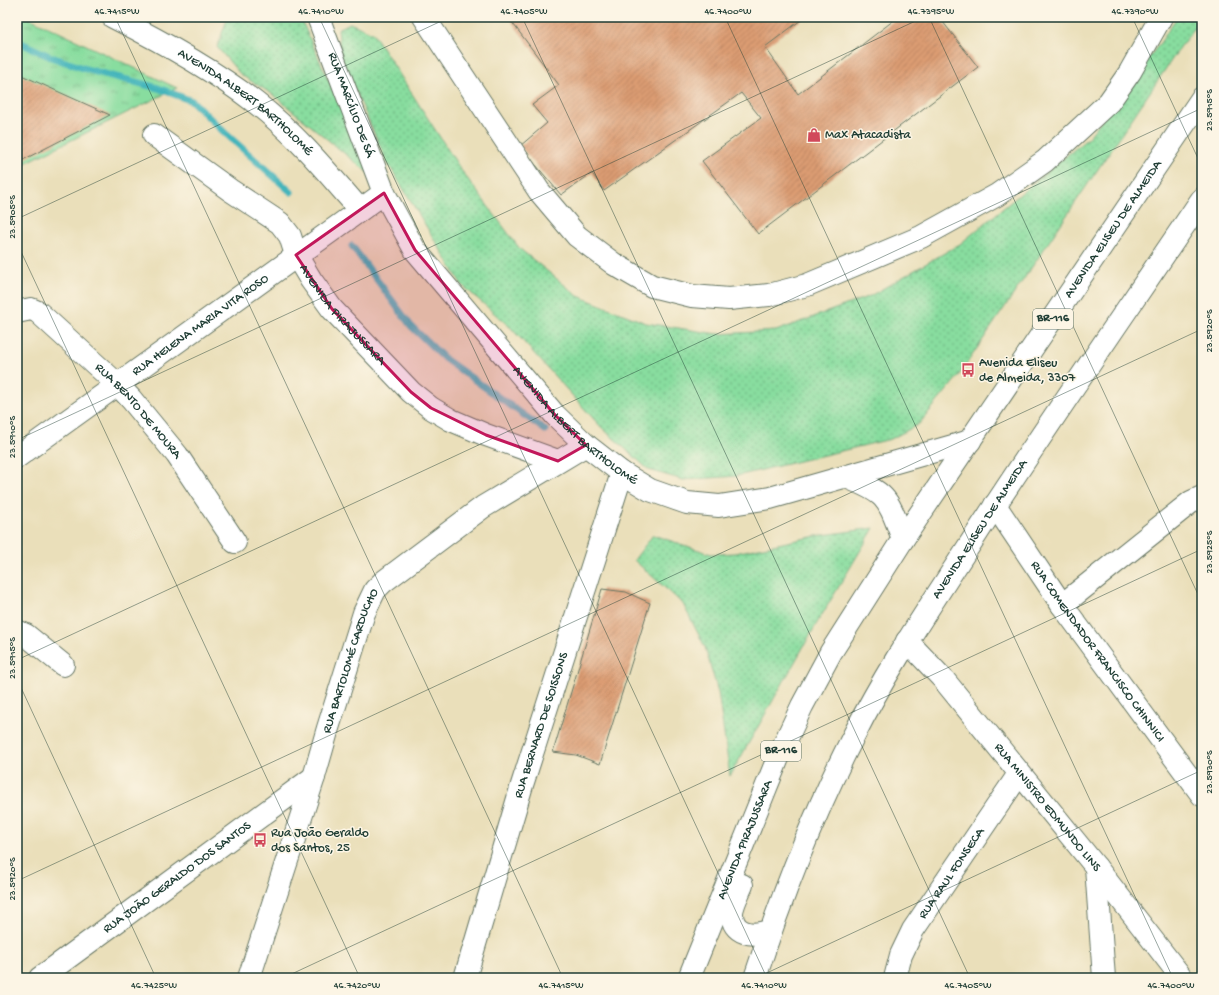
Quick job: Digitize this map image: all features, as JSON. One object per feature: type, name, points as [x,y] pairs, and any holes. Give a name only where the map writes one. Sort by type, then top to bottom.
[{"type":"street","name":"AVENIDA ALBERT BARTHOLOMÉ","points":[[113,17],[157,39],[196,62],[258,104],[309,152],[360,210]]},
{"type":"street","name":"RUA MARCÍLIO DE SÁ","points":[[318,17],[384,193]]},
{"type":"street","points":[[424,17],[539,191],[577,236],[614,264],[652,286],[692,296],[728,299],[769,295],[806,285],[921,237],[997,194],[1045,161],[1109,102],[1130,72],[1161,17]]},
{"type":"street","name":"AVENIDA ELISEU DE ALMEIDA","points":[[903,539],[1202,98]]},
{"type":"street","name":"AVENIDA PIRAJUSSARA","points":[[154,135],[224,186],[280,223],[290,236],[296,255],[310,280],[332,309],[411,392],[430,408],[451,420],[486,435],[558,461]]},
{"type":"street","name":"AVENIDA ALBERT BARTHOLOMÉ","points":[[384,193],[415,250],[555,415],[586,445],[622,473],[650,490],[687,504],[719,506],[770,498],[970,441]]},
{"type":"street","name":"RUA HELENA MARIA VITA ROSO","points":[[17,457],[384,193]]},
{"type":"street","name":"AVENIDA ELISEU DE ALMEIDA","points":[[907,641],[995,506],[1202,199]]},
{"type":"street","name":"RUA BENTO DE MOURA","points":[[17,312],[31,309],[38,312],[117,384],[177,455],[235,542]]},
{"type":"street","name":"RUA BARTOLOMÉ CARDUCHO","points":[[249,978],[369,600],[375,590],[383,582],[483,507],[586,445]]},
{"type":"street","name":"RUA BERNARD DE SOISSONS","points":[[465,978],[522,785],[622,473]]},
{"type":"street","points":[[846,477],[874,489],[882,495],[889,504],[903,539]]},
{"type":"street","points":[[1062,605],[1191,502],[1202,497]]},
{"type":"street","name":"RUA COMENDADOR FRANCISCO CHINNICI","points":[[995,506],[1062,605],[1202,795]]},
{"type":"street","name":"AVENIDA PIRAJUSSARA","points":[[689,978],[764,796],[780,753],[802,706],[820,672],[903,539]]},
{"type":"street","points":[[17,631],[26,635],[64,665]]},
{"type":"street","points":[[755,978],[803,844],[854,734],[907,641]]},
{"type":"street","name":"RUA MINISTRO EDMUNDO LINS","points":[[907,641],[944,680],[1018,774],[1096,867],[1182,978]]},
{"type":"street","name":"RUA RAUL FONSECA","points":[[895,978],[901,955],[913,930],[1018,774]]},
{"type":"street","name":"RUA JOÃO GERALDO DOS SANTOS","points":[[40,978],[314,777]]},
{"type":"street","points":[[764,796],[765,818],[759,844],[732,910],[733,919],[739,931],[743,933],[761,934],[771,930]]},
{"type":"street","points":[[1096,867],[1104,978]]},
{"type":"highlighted area","points":[[384,193],[415,250],[555,415],[586,445],[558,461],[486,435],[431,408],[411,392],[332,309],[296,255]]},
{"type":"green space","points":[[17,17],[27,17],[177,88],[17,167]]},
{"type":"green space","points":[[228,17],[300,17],[372,176],[272,94],[241,75],[217,47]]},
{"type":"green space","points":[[1177,17],[1202,18],[1181,46],[957,378],[919,424],[891,439],[737,476],[683,480],[649,470],[601,427],[511,328],[462,285],[387,162],[341,58],[338,29],[350,23],[373,33],[461,170],[520,249],[578,296],[646,323],[717,334],[776,331],[870,296],[960,244],[1088,138],[1160,43]]},
{"type":"green space","points":[[874,528],[817,623],[730,776],[718,692],[705,647],[683,604],[634,560],[653,535],[711,554],[735,553],[816,536]]},
{"type":"building","name":"Max Atacadista","points":[[508,17],[805,17],[765,47],[798,94],[898,17],[939,17],[978,67],[758,234],[702,161],[761,118],[741,93],[604,191],[592,173],[561,195],[520,146],[547,123],[532,105],[559,85]]},
{"type":"building","points":[[17,73],[110,115],[17,163]]},
{"type":"building","points":[[602,589],[626,592],[650,603],[600,764],[576,755],[553,752]]},
{"type":"waterway","points":[[17,41],[51,57],[89,70],[158,88],[192,101],[225,133],[291,192]]},
{"type":"waterway","points":[[352,246],[411,326],[445,359],[545,430]]},
{"type":"place","name":"Max Atacadista","points":[[814,135]]},
{"type":"place","name":"Avenida Eliseu de Almeida, 3307","points":[[968,370]]},
{"type":"place","name":"Rua João Geraldo dos Santos, 25","points":[[260,840]]}]
